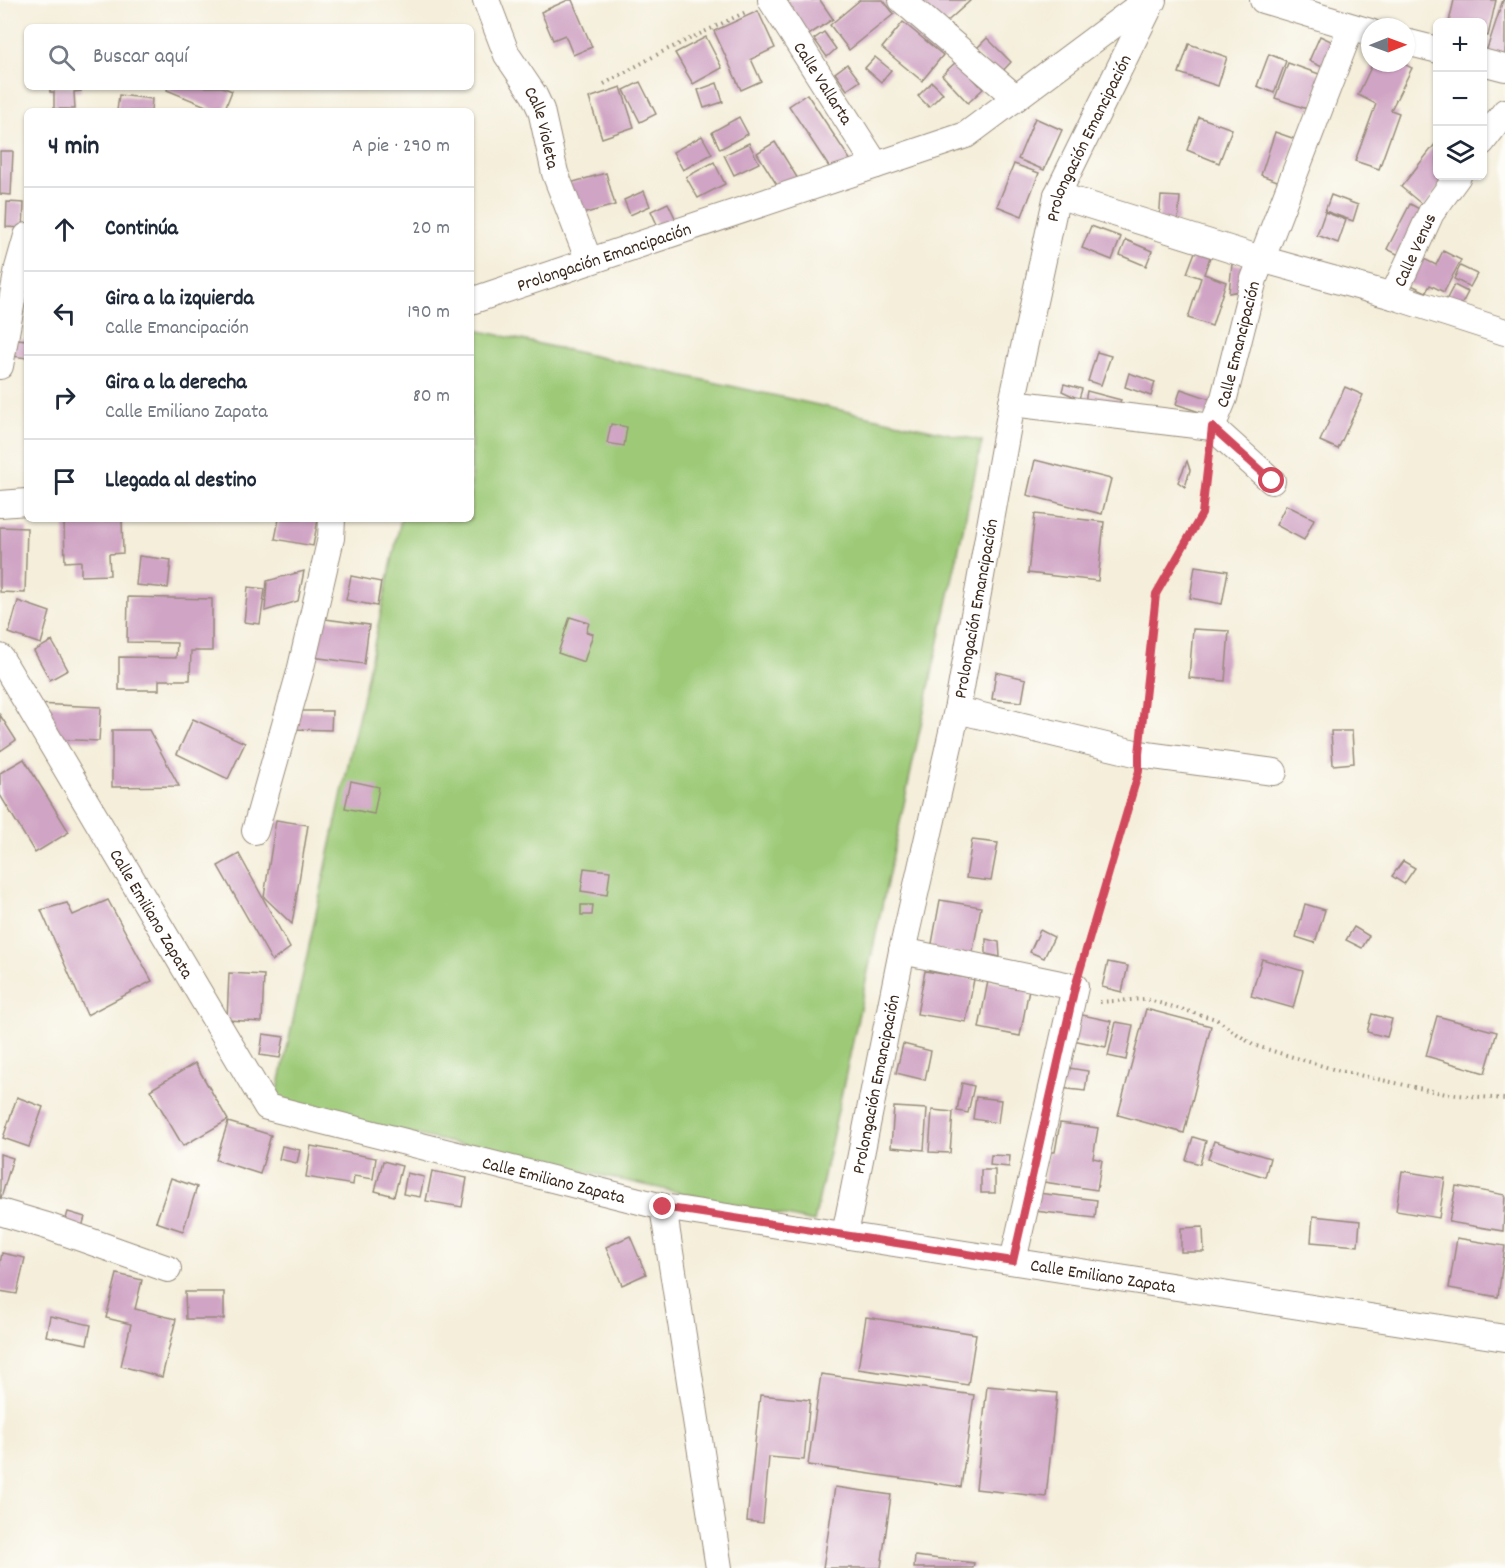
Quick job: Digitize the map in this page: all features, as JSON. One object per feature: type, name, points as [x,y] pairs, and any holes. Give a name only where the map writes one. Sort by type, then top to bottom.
[{"type":"street","name":"Calle Violeta","points":[[486,0],[507,55],[542,110],[555,173],[589,261]]},
{"type":"street","points":[[902,0],[1016,98]]},
{"type":"street","name":"Prolongación Emancipación","points":[[474,300],[966,135],[1147,0]]},
{"type":"street","name":"Prolongación Emancipación","points":[[845,1234],[902,951],[957,711],[1012,403],[1057,195],[1153,0]]},
{"type":"street","points":[[1263,0],[1360,30]]},
{"type":"street","name":"Calle Vallarta","points":[[761,5],[876,165]]},
{"type":"street","name":"Calle Emancipación","points":[[1212,427],[1224,398],[1261,259],[1360,30]]},
{"type":"street","points":[[1415,44],[1433,49]]},
{"type":"street","points":[[1487,63],[1505,68]]},
{"type":"street","points":[[1487,135],[1505,111]]},
{"type":"street","name":"Calle Venus","points":[[1392,296],[1431,213],[1455,180]]},
{"type":"street","name":"Calle Emancipación","points":[[1057,195],[1505,332]]},
{"type":"street","points":[[0,366],[24,247]]},
{"type":"street","points":[[1012,403],[1212,427],[1272,481]]},
{"type":"street","points":[[0,504],[24,502]]},
{"type":"street","points":[[255,831],[300,672],[332,538],[332,522]]},
{"type":"street","name":"Calle Emiliano Zapata","points":[[0,657],[267,1107],[663,1207],[1505,1338]]},
{"type":"street","points":[[957,711],[1139,754],[1274,772]]},
{"type":"street","points":[[902,951],[1075,987],[1013,1261]]},
{"type":"street","points":[[663,1207],[718,1568]]},
{"type":"street","points":[[0,1212],[47,1226],[168,1269]]},
{"type":"path","points":[[604,84],[660,53],[761,5]]},
{"type":"path","name":"Calle Emancipación","points":[[1075,987],[1139,771],[1156,594],[1202,514],[1212,427]]},
{"type":"path","points":[[1075,987],[1100,1002],[1145,999],[1216,1019],[1253,1045],[1336,1070],[1446,1094],[1505,1099]]},
{"type":"green space","points":[[474,330],[982,441],[814,1222],[275,1104],[400,522],[474,522]]},
{"type":"building","points":[[572,0],[592,47],[573,55],[565,35],[553,40],[541,12]]},
{"type":"building","points":[[789,0],[820,0],[833,19],[804,38],[782,5]]},
{"type":"building","points":[[860,0],[883,0],[894,14],[849,50],[830,25]]},
{"type":"building","points":[[924,0],[971,0],[941,27],[920,4]]},
{"type":"building","points":[[1454,0],[1496,0],[1488,36],[1487,18],[1450,18]]},
{"type":"building","points":[[1503,0],[1505,0],[1505,59],[1487,52]]},
{"type":"building","points":[[758,11],[775,48],[751,59],[761,81],[741,90],[714,31]]},
{"type":"building","points":[[903,22],[943,55],[922,81],[882,48]]},
{"type":"building","points":[[824,32],[836,49],[827,57],[814,39]]},
{"type":"building","points":[[1320,36],[1333,42],[1322,67],[1309,61]]},
{"type":"building","points":[[706,37],[722,68],[693,84],[675,53]]},
{"type":"building","points":[[987,38],[1011,62],[998,76],[974,51]]},
{"type":"building","points":[[1189,44],[1227,57],[1218,86],[1179,73]]},
{"type":"building","points":[[1269,54],[1286,61],[1274,93],[1257,86]]},
{"type":"building","points":[[875,57],[891,70],[881,82],[865,68]]},
{"type":"building","points":[[957,61],[983,89],[968,103],[942,75]]},
{"type":"building","points":[[1288,63],[1322,75],[1310,110],[1275,98]]},
{"type":"building","points":[[847,64],[860,81],[847,90],[835,73]]},
{"type":"building","points":[[1369,72],[1410,72],[1391,110],[1399,113],[1379,169],[1355,161],[1376,104],[1358,95]]},
{"type":"building","points":[[640,82],[656,114],[640,122],[624,90]]},
{"type":"building","points":[[932,82],[943,93],[929,107],[918,96]]},
{"type":"building","points":[[717,83],[723,102],[704,108],[698,90]]},
{"type":"building","points":[[621,87],[634,127],[602,138],[589,98]]},
{"type":"building","points":[[50,90],[81,90],[74,92],[75,108],[54,108],[54,92]]},
{"type":"building","points":[[167,90],[232,91],[225,108],[211,108]]},
{"type":"building","points":[[807,94],[851,161],[833,173],[789,106]]},
{"type":"building","points":[[119,95],[152,99],[151,108],[117,108]]},
{"type":"building","points":[[739,117],[748,134],[720,149],[712,132]]},
{"type":"building","points":[[1199,117],[1232,129],[1219,163],[1187,150]]},
{"type":"building","points":[[1035,118],[1062,130],[1044,170],[1018,159]]},
{"type":"building","points":[[1275,132],[1295,139],[1280,182],[1261,175]]},
{"type":"building","points":[[702,136],[712,154],[683,170],[673,152]]},
{"type":"building","points":[[775,142],[798,179],[780,190],[757,153]]},
{"type":"building","points":[[749,143],[759,163],[734,175],[724,155]]},
{"type":"building","points":[[1433,147],[1433,180],[1445,180],[1424,206],[1401,187]]},
{"type":"building","points":[[0,151],[13,151],[11,195],[0,194]]},
{"type":"building","points":[[714,162],[725,184],[698,198],[686,177]]},
{"type":"building","points":[[1014,164],[1039,173],[1022,216],[997,206]]},
{"type":"building","points":[[606,173],[615,205],[575,216],[566,184]]},
{"type":"building","points":[[644,191],[650,206],[630,215],[624,200]]},
{"type":"building","points":[[1331,195],[1358,205],[1353,221],[1325,211]]},
{"type":"building","points":[[1161,196],[1180,197],[1178,222],[1159,221]]},
{"type":"building","points":[[7,202],[24,203],[23,228],[6,227]]},
{"type":"building","points":[[668,203],[677,222],[660,231],[651,211]]},
{"type":"building","points":[[1410,204],[1427,213],[1405,258],[1387,249]]},
{"type":"building","points":[[1325,212],[1346,220],[1338,243],[1317,235]]},
{"type":"building","points":[[1091,226],[1121,237],[1112,260],[1082,248]]},
{"type":"building","points":[[1126,240],[1152,251],[1146,266],[1120,255]]},
{"type":"building","points":[[1443,251],[1461,260],[1444,292],[1430,285],[1426,292],[1407,283],[1420,257],[1436,265]]},
{"type":"building","points":[[1195,252],[1210,257],[1204,274],[1226,282],[1212,326],[1188,318],[1201,278],[1187,273]]},
{"type":"building","points":[[1232,264],[1256,266],[1245,290],[1229,293]]},
{"type":"building","points":[[1460,266],[1477,274],[1470,287],[1454,279]]},
{"type":"building","points":[[1454,285],[1468,292],[1456,315],[1442,308]]},
{"type":"building","points":[[7,338],[24,340],[24,358],[5,355]]},
{"type":"building","points":[[1097,352],[1111,356],[1101,385],[1088,381]]},
{"type":"building","points":[[1129,373],[1155,382],[1151,396],[1125,387]]},
{"type":"building","points":[[1064,384],[1082,389],[1079,399],[1062,391]]},
{"type":"building","points":[[1345,387],[1363,395],[1338,449],[1320,441]]},
{"type":"building","points":[[1181,389],[1213,400],[1208,415],[1176,404]]},
{"type":"building","points":[[1087,391],[1121,400],[1117,407],[1085,402]]},
{"type":"building","points":[[611,424],[627,427],[624,446],[607,443]]},
{"type":"building","points":[[1035,460],[1111,479],[1102,514],[1027,495]]},
{"type":"building","points":[[1187,461],[1190,470],[1185,487],[1178,482]]},
{"type":"building","points":[[1286,505],[1314,519],[1304,540],[1276,525]]},
{"type":"building","points":[[1035,514],[1104,522],[1098,581],[1028,573]]},
{"type":"building","points":[[64,522],[122,522],[123,553],[109,554],[110,575],[81,576],[81,561],[65,562]]},
{"type":"building","points":[[278,522],[317,522],[313,546],[275,539]]},
{"type":"building","points":[[0,527],[27,528],[25,593],[0,592]]},
{"type":"building","points":[[139,556],[171,560],[168,588],[136,585]]},
{"type":"building","points":[[1195,566],[1228,571],[1222,604],[1190,598]]},
{"type":"building","points":[[304,571],[298,601],[265,611],[267,581]]},
{"type":"building","points":[[351,576],[381,582],[377,606],[346,600]]},
{"type":"building","points":[[248,587],[265,589],[260,624],[244,622]]},
{"type":"building","points":[[128,597],[212,599],[212,651],[191,651],[190,680],[159,680],[159,690],[119,690],[119,657],[176,658],[177,643],[127,642]]},
{"type":"building","points":[[18,601],[50,612],[41,644],[9,633]]},
{"type":"building","points":[[570,617],[589,623],[586,632],[593,634],[584,662],[558,653]]},
{"type":"building","points":[[318,618],[369,625],[364,664],[312,657]]},
{"type":"building","points":[[1193,629],[1229,631],[1225,681],[1189,678]]},
{"type":"building","points":[[52,641],[68,670],[50,680],[34,651]]},
{"type":"building","points":[[996,672],[1026,679],[1022,702],[992,699]]},
{"type":"building","points":[[36,704],[101,707],[99,741],[53,739]]},
{"type":"building","points":[[292,711],[332,711],[331,730],[292,729]]},
{"type":"building","points":[[0,715],[16,740],[0,751]]},
{"type":"building","points":[[193,719],[245,743],[228,779],[177,754]]},
{"type":"building","points":[[112,730],[149,730],[179,786],[112,787]]},
{"type":"building","points":[[1331,731],[1352,731],[1354,763],[1333,765]]},
{"type":"building","points":[[24,759],[69,832],[35,853],[0,795],[0,773]]},
{"type":"building","points":[[351,781],[379,787],[374,814],[345,808]]},
{"type":"building","points":[[276,820],[308,825],[292,924],[264,897]]},
{"type":"building","points":[[972,840],[998,843],[991,881],[966,878]]},
{"type":"building","points":[[239,854],[290,948],[272,961],[218,866]]},
{"type":"building","points":[[1403,861],[1415,868],[1404,884],[1392,876]]},
{"type":"building","points":[[584,868],[610,871],[607,895],[581,891]]},
{"type":"building","points":[[108,900],[152,981],[87,1015],[41,910],[67,903],[73,915]]},
{"type":"building","points":[[940,900],[981,907],[972,956],[931,949]]},
{"type":"building","points":[[1305,904],[1325,910],[1315,943],[1296,937]]},
{"type":"building","points":[[581,905],[593,905],[592,915],[581,915]]},
{"type":"building","points":[[1354,927],[1369,936],[1362,948],[1346,940]]},
{"type":"building","points":[[1040,930],[1054,937],[1044,958],[1030,952]]},
{"type":"building","points":[[986,939],[999,942],[1000,957],[986,954]]},
{"type":"building","points":[[1262,959],[1303,971],[1293,1008],[1251,996]]},
{"type":"building","points":[[1108,962],[1128,966],[1122,992],[1102,987]]},
{"type":"building","points":[[925,971],[974,979],[966,1022],[917,1014]]},
{"type":"building","points":[[229,973],[264,975],[262,1022],[227,1020]]},
{"type":"building","points":[[988,981],[1029,989],[1020,1036],[979,1028]]},
{"type":"building","points":[[1146,1009],[1211,1026],[1184,1133],[1118,1115]]},
{"type":"building","points":[[1073,1013],[1111,1021],[1106,1047],[1068,1039]]},
{"type":"building","points":[[1372,1014],[1392,1019],[1387,1037],[1367,1032]]},
{"type":"building","points":[[1437,1016],[1497,1032],[1485,1073],[1426,1056]]},
{"type":"building","points":[[1116,1022],[1133,1025],[1126,1060],[1108,1056]]},
{"type":"building","points":[[263,1034],[284,1037],[280,1058],[260,1055]]},
{"type":"building","points":[[903,1044],[931,1051],[925,1080],[896,1073]]},
{"type":"building","points":[[195,1063],[228,1120],[183,1146],[150,1090]]},
{"type":"building","points":[[1063,1067],[1088,1071],[1085,1091],[1060,1088]]},
{"type":"building","points":[[962,1083],[974,1086],[968,1113],[957,1111]]},
{"type":"building","points":[[17,1097],[43,1107],[29,1147],[3,1138]]},
{"type":"building","points":[[976,1097],[1001,1100],[998,1123],[973,1119]]},
{"type":"building","points":[[894,1107],[927,1109],[924,1150],[891,1147]]},
{"type":"building","points":[[932,1110],[953,1112],[950,1153],[929,1152]]},
{"type":"building","points":[[228,1122],[271,1135],[260,1174],[216,1160]]},
{"type":"building","points":[[1060,1123],[1098,1128],[1093,1158],[1102,1160],[1097,1190],[1044,1182],[1048,1152],[1055,1152]]},
{"type":"building","points":[[1193,1137],[1206,1141],[1200,1164],[1186,1160]]},
{"type":"building","points":[[1214,1141],[1270,1158],[1265,1177],[1208,1159]]},
{"type":"building","points":[[282,1146],[300,1150],[297,1163],[279,1159]]},
{"type":"building","points":[[311,1146],[376,1158],[373,1179],[354,1176],[353,1185],[306,1177]]},
{"type":"building","points":[[0,1154],[13,1158],[1,1198],[0,1198]]},
{"type":"building","points":[[991,1155],[1010,1156],[1009,1167],[990,1165]]},
{"type":"building","points":[[383,1161],[402,1166],[394,1196],[375,1191]]},
{"type":"building","points":[[981,1170],[995,1170],[995,1193],[981,1193]]},
{"type":"building","points":[[432,1171],[467,1178],[462,1207],[426,1201]]},
{"type":"building","points":[[1402,1171],[1445,1178],[1439,1218],[1396,1211]]},
{"type":"building","points":[[407,1173],[424,1177],[420,1197],[403,1194]]},
{"type":"building","points":[[171,1178],[197,1187],[183,1231],[156,1222]]},
{"type":"building","points":[[1456,1186],[1505,1195],[1503,1231],[1449,1222]]},
{"type":"building","points":[[1037,1193],[1097,1200],[1095,1218],[1035,1211]]},
{"type":"building","points":[[68,1212],[85,1217],[82,1227],[65,1222]]},
{"type":"building","points":[[1313,1216],[1360,1221],[1358,1246],[1311,1242]]},
{"type":"building","points":[[1203,1227],[1204,1252],[1181,1252],[1181,1228]]},
{"type":"building","points":[[630,1236],[646,1274],[622,1285],[606,1247]]},
{"type":"building","points":[[1457,1238],[1505,1246],[1498,1297],[1449,1288]]},
{"type":"building","points":[[2,1253],[25,1258],[17,1294],[0,1291]]},
{"type":"building","points":[[117,1274],[142,1280],[135,1309],[176,1319],[162,1377],[121,1366],[131,1324],[106,1318]]},
{"type":"building","points":[[185,1292],[224,1292],[224,1319],[186,1319]]},
{"type":"building","points":[[50,1316],[91,1325],[87,1344],[46,1336]]},
{"type":"building","points":[[866,1317],[976,1334],[968,1385],[858,1369]]},
{"type":"building","points":[[821,1374],[974,1395],[961,1487],[808,1465]]},
{"type":"building","points":[[987,1386],[1057,1393],[1046,1497],[976,1489]]},
{"type":"building","points":[[760,1395],[810,1400],[804,1460],[769,1457],[763,1523],[747,1521]]},
{"type":"building","points":[[835,1487],[891,1495],[881,1568],[823,1568]]},
{"type":"building","points":[[915,1556],[974,1563],[973,1568],[914,1568]]},
{"type":"route","points":[[663,1207],[1013,1261],[1075,987],[1139,771],[1156,594],[1202,514],[1212,427],[1272,481]]}]
